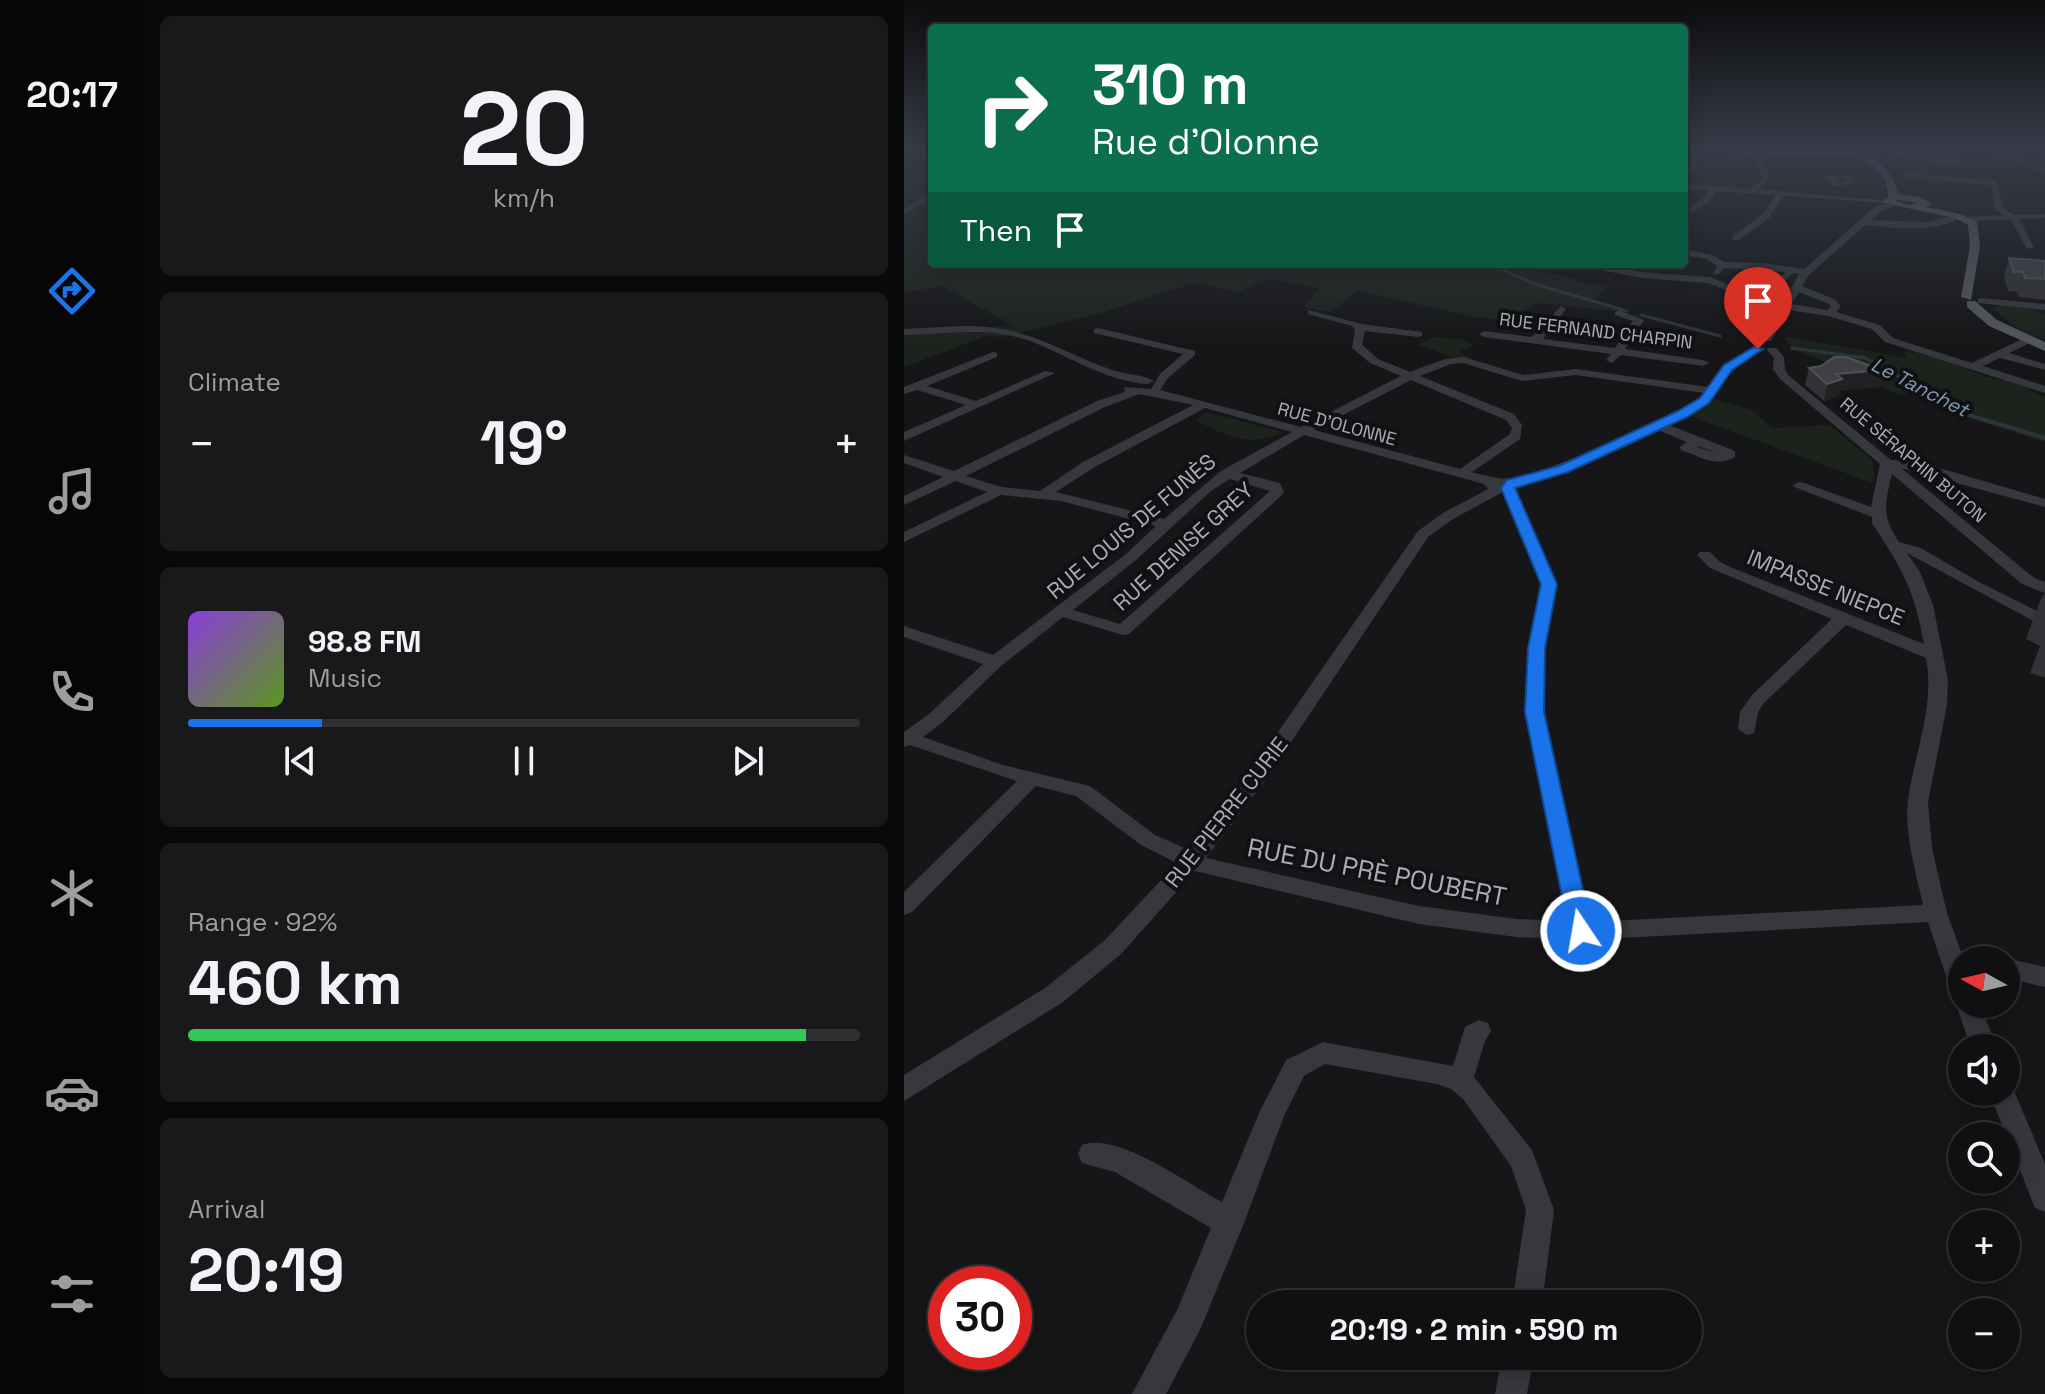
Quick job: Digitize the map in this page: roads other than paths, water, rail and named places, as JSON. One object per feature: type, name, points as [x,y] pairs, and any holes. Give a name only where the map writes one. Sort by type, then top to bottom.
[{"type":"main road","points":[[1949,214],[1964,219]]},
{"type":"main road","points":[[1952,214],[1975,226],[1973,301],[1993,323],[2045,347]]},
{"type":"street","points":[[1736,238],[1767,214]]},
{"type":"street","points":[[1770,345],[1783,307],[1805,272],[1872,214]]},
{"type":"street","points":[[2007,214],[2013,218],[2030,247]]},
{"type":"street","points":[[1862,222],[1881,225],[2045,216]]},
{"type":"street","points":[[1688,253],[1709,257],[1722,265],[1805,272]]},
{"type":"street","points":[[1710,280],[1722,265]]},
{"type":"street","points":[[1604,268],[1642,275],[1710,280],[1744,296],[1783,307],[1829,313],[1876,327],[1889,340],[2045,390]]},
{"type":"street","points":[[1728,287],[1742,280],[1780,283],[1791,270]]},
{"type":"street","points":[[1796,287],[1833,302],[1836,307],[1829,313]]},
{"type":"street","points":[[1973,301],[2045,307]]},
{"type":"street","points":[[1535,341],[1561,309]]},
{"type":"street","points":[[1312,312],[1351,321],[1359,327],[1418,334]]},
{"type":"street","points":[[1601,375],[1639,320],[1619,313]]},
{"type":"street","points":[[1359,327],[1355,343],[1359,351],[1384,366],[1502,411],[1515,423],[1518,428],[1512,441],[1461,474]]},
{"type":"street","points":[[904,332],[969,330],[1017,334],[1145,385]]},
{"type":"street","points":[[904,501],[1145,385],[1191,353],[1098,331]]},
{"type":"street","name":"RUE FERNAND CHARPIN","points":[[1484,334],[1703,363]]},
{"type":"street","points":[[1975,366],[2028,340]]},
{"type":"street","name":"RUE D'OLONNE","points":[[1145,385],[1200,406],[1503,485],[1564,469],[1698,405],[1728,367],[1770,345]]},
{"type":"street","name":"RUE SÉRAPHIN BUTON","points":[[1770,345],[1779,357],[1779,369],[1784,377],[2028,581],[2045,588]]},
{"type":"street","points":[[1999,354],[2045,367]]},
{"type":"street","points":[[910,388],[993,355]]},
{"type":"street","name":"RUE LOUIS DE FUNÈS","points":[[906,740],[936,718],[995,662],[1131,557],[1165,524],[1226,474],[1410,376],[1458,359],[1522,378],[1540,378],[1569,371],[1712,391]]},
{"type":"street","points":[[904,437],[1049,373]]},
{"type":"street","points":[[910,388],[978,405]]},
{"type":"street","points":[[1041,496],[1088,465],[1200,406]]},
{"type":"street","points":[[1657,425],[1698,441]]},
{"type":"street","points":[[904,459],[999,491],[1072,500],[1165,524]]},
{"type":"street","points":[[1954,946],[1936,913],[1918,824],[1918,802],[1938,705],[1935,655],[1925,605],[1912,572],[1884,534],[1877,514],[1882,486],[1887,464],[1910,464],[2045,503]]},
{"type":"street","name":"RUE DENISE GREY","points":[[1062,612],[1123,630],[1277,492],[1275,486],[1226,474]]},
{"type":"street","points":[[1882,486],[1902,477]]},
{"type":"street","points":[[1503,485],[1549,584],[1536,648],[1534,712],[1581,931]]},
{"type":"street","name":"RUE PIERRE CURIE","points":[[904,1089],[1054,995],[1113,947],[1192,861],[1260,773],[1423,534],[1503,485]]},
{"type":"street","points":[[1799,486],[1877,514]]},
{"type":"street","points":[[904,538],[999,491]]},
{"type":"street","points":[[1893,545],[1910,548],[2045,621]]},
{"type":"street","name":"IMPASSE NIEPCE","points":[[1705,555],[1715,565],[1935,655]]},
{"type":"street","points":[[1912,572],[1949,570]]},
{"type":"street","points":[[1747,729],[1749,712],[1758,699],[1842,619]]},
{"type":"street","points":[[904,631],[995,662]]},
{"type":"street","name":"RUE DU PRÈ POUBERT","points":[[906,740],[990,768],[1083,791],[1148,840],[1206,867],[1419,915],[1516,928],[1581,931],[1936,913]]},
{"type":"street","points":[[904,906],[1033,777]]},
{"type":"street","points":[[2020,971],[2045,977]]},
{"type":"street","points":[[1459,1080],[1474,1035],[1479,1031]]},
{"type":"street","points":[[1148,1394],[1189,1319],[1272,1113],[1295,1068],[1323,1053],[1392,1064],[1459,1080],[1472,1091],[1522,1159],[1540,1210],[1529,1290]]},
{"type":"street","points":[[2008,1106],[2045,1198]]},
{"type":"street","points":[[1092,1154],[1120,1160],[1230,1223]]},
{"type":"street","points":[[1511,1394],[1515,1370]]},
{"type":"waterway","name":"Le Tanchet","points":[[1493,268],[1535,284],[1627,311]]},
{"type":"waterway","name":"Le Tanchet","points":[[1641,315],[1720,336]]},
{"type":"waterway","name":"Le Tanchet","points":[[1792,348],[1865,358],[1893,373]]},
{"type":"waterway","name":"Le Tanchet","points":[[1890,371],[1962,413],[2045,438]]}]
